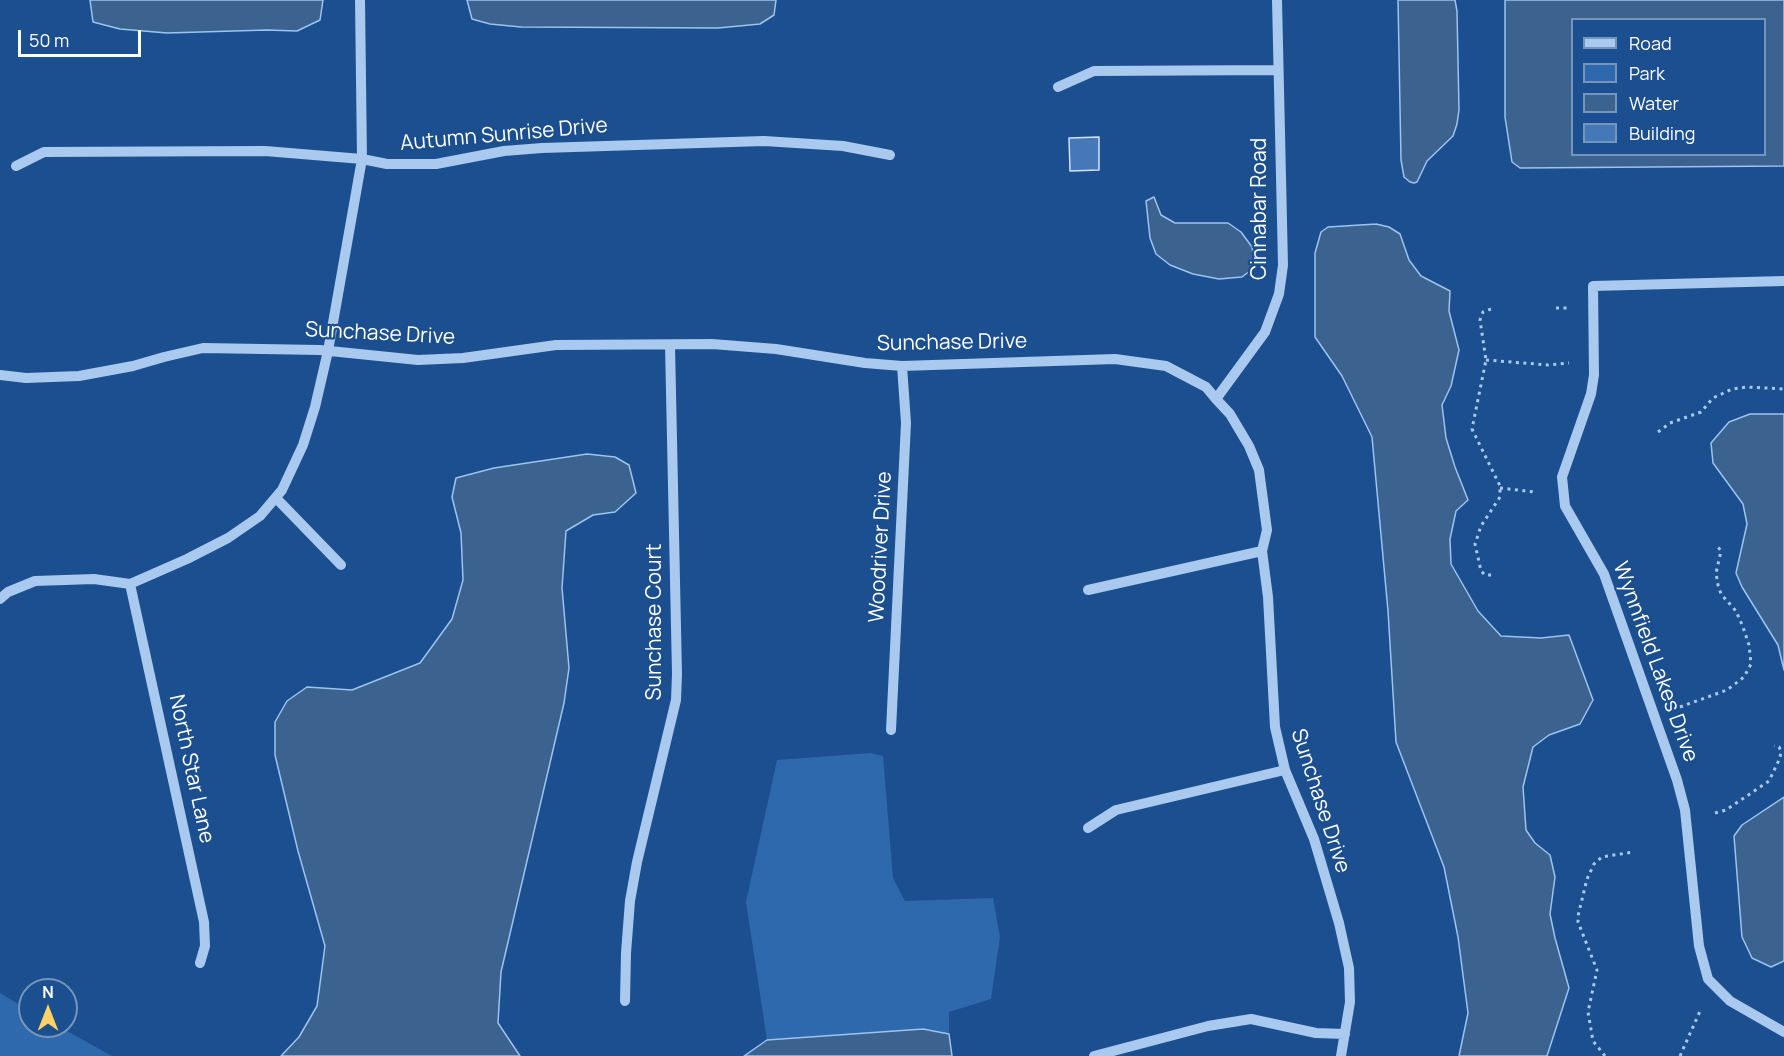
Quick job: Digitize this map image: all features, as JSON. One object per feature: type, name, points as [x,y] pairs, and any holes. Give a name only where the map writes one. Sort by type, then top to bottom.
[{"type":"street","points":[[0,599],[8,592],[35,581],[94,579],[130,584],[228,538],[260,516],[282,490],[303,445],[315,407],[328,351],[362,159],[360,0]]},
{"type":"street","name":"Cinnabar Road","points":[[1216,399],[1265,332],[1279,294],[1283,265],[1277,0]]},
{"type":"street","points":[[1058,87],[1094,71],[1278,70]]},
{"type":"street","name":"Autumn Sunrise Drive","points":[[16,165],[44,152],[265,151],[362,159],[387,164],[436,164],[504,151],[542,148],[764,141],[843,146],[890,155]]},
{"type":"street","name":"Wynnfield Lakes Drive","points":[[1784,281],[1593,286],[1591,394],[1562,477],[1565,506],[1604,574],[1677,780],[1685,810],[1699,946],[1708,979],[1730,1001],[1784,1032]]},
{"type":"street","name":"Sunchase Drive","points":[[0,375],[26,378],[79,376],[133,366],[203,348],[328,351],[418,360],[463,358],[556,345],[712,344],[776,349],[865,363],[902,366],[1115,359],[1166,366],[1206,387],[1230,414],[1249,446],[1259,470],[1266,530],[1262,551],[1268,597],[1275,727],[1285,770],[1314,839],[1349,968],[1350,1002],[1341,1056]]},
{"type":"street","name":"Sunchase Court","points":[[625,1001],[630,901],[675,700],[670,345]]},
{"type":"street","name":"Woodriver Drive","points":[[891,730],[906,423],[902,366]]},
{"type":"street","points":[[276,498],[341,565]]},
{"type":"street","points":[[1088,590],[1262,551]]},
{"type":"street","name":"North Star Lane","points":[[130,584],[204,922],[205,946],[200,963]]},
{"type":"street","points":[[1088,828],[1116,810],[1285,770]]},
{"type":"street","points":[[1094,1056],[1208,1026],[1251,1018],[1316,1033],[1345,1034]]},
{"type":"path","points":[[1556,308],[1569,308]]},
{"type":"path","points":[[1491,309],[1483,312],[1480,320],[1486,360],[1472,429],[1481,450],[1498,478],[1500,488],[1500,497],[1482,526],[1475,544],[1481,571],[1485,575],[1493,575]]},
{"type":"path","points":[[1486,360],[1569,363]]},
{"type":"path","points":[[1658,432],[1670,423],[1701,412],[1713,398],[1725,392],[1747,387],[1784,389]]},
{"type":"path","points":[[1500,488],[1535,492]]},
{"type":"path","points":[[1680,707],[1714,696],[1734,686],[1744,677],[1751,664],[1749,645],[1743,627],[1736,611],[1721,594],[1718,585],[1716,573],[1721,551],[1718,547]]},
{"type":"path","points":[[1714,813],[1726,810],[1769,781],[1780,758],[1781,751],[1779,747],[1774,746]]},
{"type":"path","points":[[1605,1056],[1593,1041],[1588,1012],[1597,970],[1578,922],[1578,916],[1587,879],[1594,864],[1602,856],[1633,852]]},
{"type":"path","points":[[1680,1056],[1701,1009]]},
{"type":"green space","points":[[871,753],[883,756],[893,878],[905,901],[993,898],[1000,937],[991,999],[949,1012],[949,1034],[923,1029],[767,1040],[746,902],[777,760]]},
{"type":"green space","points":[[0,993],[18,1004],[18,1038],[78,1037],[112,1056],[0,1056]]},
{"type":"water","points":[[90,0],[323,0],[320,20],[297,31],[167,33],[120,29],[93,22]]},
{"type":"water","points":[[467,0],[776,0],[774,15],[760,24],[718,28],[521,27],[490,24],[472,19]]},
{"type":"water","points":[[1398,0],[1455,0],[1457,11],[1459,110],[1457,124],[1453,136],[1427,161],[1417,182],[1414,183],[1404,177],[1401,160]]},
{"type":"water","points":[[1505,0],[1784,0],[1784,166],[1520,168],[1512,162],[1505,117]]},
{"type":"water","points":[[1154,197],[1161,215],[1175,223],[1228,223],[1241,232],[1252,247],[1255,267],[1242,277],[1219,279],[1193,274],[1170,265],[1156,254],[1150,238],[1146,201]]},
{"type":"water","points":[[1376,224],[1389,227],[1400,234],[1409,260],[1421,276],[1450,291],[1449,311],[1459,350],[1451,386],[1442,405],[1446,438],[1468,500],[1456,511],[1450,539],[1451,564],[1478,611],[1501,636],[1541,638],[1569,635],[1593,700],[1580,724],[1549,735],[1533,747],[1523,787],[1526,830],[1535,843],[1550,855],[1555,877],[1550,914],[1569,988],[1547,1056],[1459,1056],[1468,1013],[1458,937],[1444,867],[1396,742],[1388,611],[1372,437],[1342,376],[1315,337],[1315,253],[1321,232],[1328,227]]},
{"type":"water","points":[[1750,414],[1784,414],[1784,670],[1778,645],[1742,587],[1736,573],[1747,524],[1743,504],[1713,463],[1711,443],[1729,422]]},
{"type":"water","points":[[587,454],[615,457],[629,465],[636,493],[615,512],[593,515],[566,531],[562,588],[569,668],[564,703],[501,972],[498,1023],[520,1056],[281,1056],[299,1037],[317,1006],[325,946],[298,851],[275,755],[275,722],[287,701],[307,687],[352,690],[420,663],[452,619],[463,580],[461,533],[452,497],[456,478],[494,468]]},
{"type":"water","points":[[1784,797],[1784,961],[1771,967],[1752,958],[1742,937],[1734,836],[1742,825]]},
{"type":"water","points":[[923,1029],[949,1034],[952,1056],[744,1056],[767,1040]]},
{"type":"building","points":[[1099,137],[1099,170],[1070,171],[1069,138]]}]
